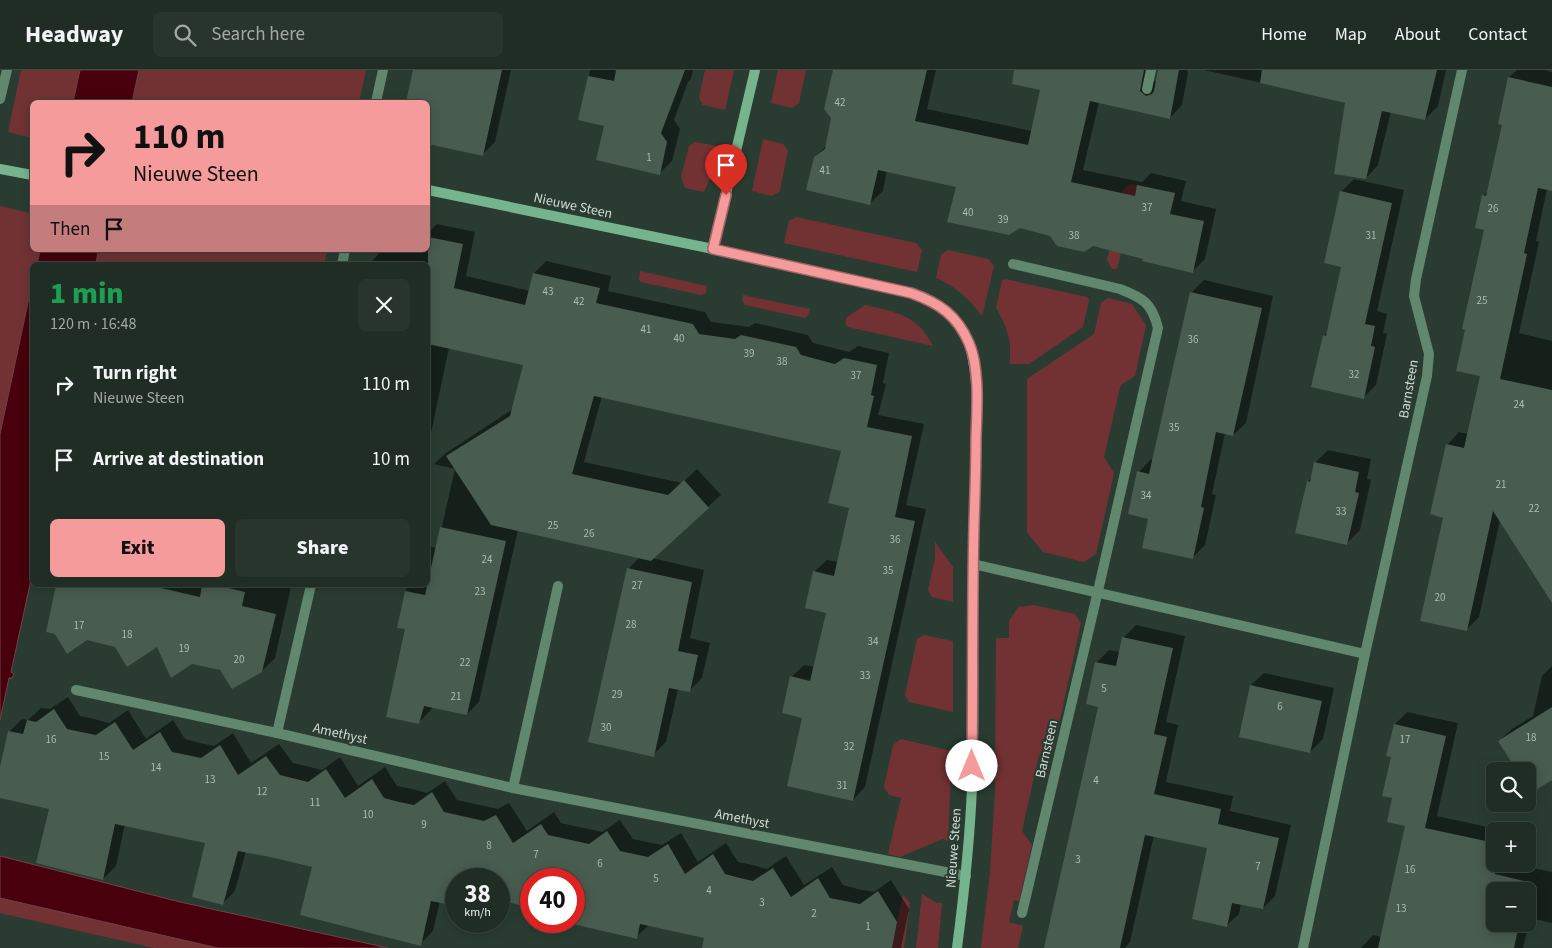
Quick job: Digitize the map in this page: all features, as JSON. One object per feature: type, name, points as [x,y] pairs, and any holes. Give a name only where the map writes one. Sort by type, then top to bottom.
[{"type":"street","points":[[0,99],[7,70]]},
{"type":"street","points":[[376,100],[383,70]]},
{"type":"street","points":[[713,249],[755,70]]},
{"type":"street","points":[[1147,89],[1151,70]]},
{"type":"street","name":"Barnsteen","points":[[1303,948],[1365,654],[1427,376],[1429,354],[1414,296],[1462,70]]},
{"type":"street","points":[[0,169],[30,175]]},
{"type":"street","name":"Nieuwe Steen","points":[[430,190],[713,249],[911,293],[942,307],[959,324],[970,345],[977,400],[973,564],[972,785],[966,876],[957,948]]},
{"type":"street","name":"Barnsteen","points":[[1013,264],[1128,292],[1146,302],[1154,315],[1158,328],[1022,913]]},
{"type":"street","points":[[973,564],[1098,591],[1365,654]]},
{"type":"street","points":[[513,788],[558,586]]},
{"type":"street","points":[[277,733],[312,587]]},
{"type":"street","name":"Amethyst","points":[[76,690],[277,733],[513,788],[966,876]]},
{"type":"shaded area","points":[[21,70],[80,70],[73,100],[30,100],[30,138],[8,132]]},
{"type":"shaded area","points":[[80,70],[139,70],[132,100],[73,100]]},
{"type":"shaded area","points":[[139,70],[366,70],[359,100],[132,100]]},
{"type":"shaded area","points":[[705,70],[734,70],[725,110],[703,105],[699,98]]},
{"type":"shaded area","points":[[778,70],[806,70],[799,103],[792,108],[771,103]]},
{"type":"shaded area","points":[[763,139],[783,144],[788,150],[780,191],[772,196],[752,191]]},
{"type":"shaded area","points":[[695,142],[717,146],[710,178],[704,192],[685,188],[681,177],[689,146]]},
{"type":"shaded area","points":[[1130,184],[1138,185],[1117,269],[1112,269],[1107,260],[1123,190]]},
{"type":"shaded area","points":[[0,206],[30,213],[30,252],[40,252],[38,262],[30,262],[30,293],[0,434]]},
{"type":"shaded area","points":[[796,217],[916,243],[922,250],[917,272],[784,243],[789,221]]},
{"type":"shaded area","points":[[948,250],[988,259],[994,266],[982,316],[962,294],[936,278],[941,255]]},
{"type":"shaded area","points":[[40,252],[98,252],[96,262],[38,262]]},
{"type":"shaded area","points":[[98,252],[327,252],[325,262],[96,262]]},
{"type":"shaded area","points":[[640,271],[707,286],[706,293],[701,295],[641,282],[639,279]]},
{"type":"shaded area","points":[[1005,279],[1087,297],[1089,300],[1083,327],[1029,364],[1010,364],[1008,335],[996,307],[1002,281]]},
{"type":"shaded area","points":[[30,293],[30,584],[11,672],[14,674],[12,678],[9,678],[0,720],[0,434]]},
{"type":"shaded area","points":[[743,295],[810,309],[805,318],[745,305],[742,301]]},
{"type":"shaded area","points":[[1108,298],[1132,304],[1146,325],[1135,376],[1121,385],[1104,457],[1114,473],[1096,554],[1084,562],[1043,552],[1027,532],[1027,379],[1094,334],[1101,303]]},
{"type":"shaded area","points":[[865,305],[905,316],[920,328],[933,346],[848,327],[845,324],[847,317]]},
{"type":"shaded area","points":[[935,542],[953,567],[953,602],[932,597],[928,590],[935,558]]},
{"type":"shaded area","points":[[1034,605],[1075,614],[1081,623],[1054,747],[1039,755],[1022,831],[1032,845],[1019,901],[1014,900],[1009,922],[1023,926],[1018,948],[981,948],[990,872],[995,792],[996,638],[1009,638],[1009,621],[1018,607]]},
{"type":"shaded area","points":[[924,635],[953,641],[953,712],[909,702],[905,695],[917,639]]},
{"type":"shaded area","points":[[901,739],[952,751],[948,841],[943,839],[900,857],[888,854],[901,798],[889,795],[884,787],[893,745]]},
{"type":"shaded area","points":[[0,856],[180,902],[388,948],[218,948],[0,898]]},
{"type":"shaded area","points":[[922,894],[937,903],[942,903],[938,948],[916,948]]},
{"type":"shaded area","points":[[903,895],[910,903],[904,948],[891,948]]},
{"type":"shaded area","points":[[0,898],[218,948],[154,948],[0,913]]},
{"type":"building","points":[[413,70],[502,70],[483,156],[430,144],[430,100],[406,100]]},
{"type":"building","points":[[616,70],[685,70],[661,133],[667,142],[660,175],[596,160],[604,126],[578,120],[588,76],[614,81]]},
{"type":"building","points":[[833,70],[927,70],[915,121],[1028,145],[1040,90],[1012,84],[1014,70],[1144,70],[1140,91],[1146,96],[1154,91],[1158,70],[1179,70],[1170,119],[1090,101],[1071,182],[1135,196],[1137,185],[1175,193],[1170,214],[1204,221],[1193,273],[1142,261],[1143,259],[1093,246],[1084,252],[1057,246],[1050,236],[1020,228],[1009,235],[947,222],[956,187],[878,170],[870,205],[806,190],[814,157],[825,149],[831,118],[824,109]]},
{"type":"building","points":[[1262,70],[1437,70],[1425,120],[1382,111],[1366,179],[1334,174],[1345,103],[1260,83]]},
{"type":"building","points":[[1508,77],[1552,87],[1552,191],[1538,188],[1524,253],[1527,254],[1500,379],[1552,390],[1552,603],[1493,511],[1467,631],[1420,621],[1443,518],[1430,514],[1446,444],[1464,448],[1480,376],[1456,371],[1465,330],[1462,329],[1484,230],[1475,228],[1482,195],[1486,196],[1502,125],[1498,124]]},
{"type":"building","points":[[1340,191],[1392,203],[1365,324],[1375,326],[1371,346],[1375,347],[1364,399],[1311,387],[1323,335],[1326,336],[1341,267],[1324,263]]},
{"type":"building","points":[[430,237],[463,244],[454,288],[525,305],[533,273],[600,288],[596,303],[693,324],[699,334],[735,339],[741,335],[796,347],[801,355],[835,364],[844,358],[877,365],[871,395],[874,396],[867,427],[912,436],[895,517],[915,521],[853,801],[787,786],[802,718],[782,713],[790,676],[810,681],[826,613],[805,608],[813,571],[834,576],[849,508],[828,503],[841,451],[594,396],[572,474],[668,495],[684,480],[709,508],[651,561],[491,525],[446,456],[510,416],[523,365],[430,344],[430,262],[428,262]]},
{"type":"building","points":[[1190,292],[1262,308],[1233,436],[1216,432],[1201,507],[1204,508],[1193,559],[1142,548],[1148,519],[1128,514],[1137,471],[1149,474]]},
{"type":"building","points":[[1314,462],[1359,472],[1355,492],[1359,493],[1347,545],[1295,533],[1307,481],[1310,482]]},
{"type":"building","points":[[440,527],[506,541],[467,715],[424,706],[419,724],[386,717],[405,629],[397,628],[405,591],[425,595],[427,587],[430,587],[430,572]]},
{"type":"building","points":[[627,568],[692,582],[678,651],[698,655],[690,692],[669,688],[654,757],[588,742]]},
{"type":"building","points":[[56,587],[157,587],[200,597],[202,587],[224,587],[245,592],[242,606],[276,614],[262,672],[232,689],[220,670],[192,664],[171,678],[157,647],[127,667],[115,647],[87,640],[67,654],[55,634],[46,632]]},
{"type":"building","points":[[1122,637],[1173,648],[1154,734],[1167,737],[1154,794],[1221,809],[1218,824],[1279,838],[1263,909],[1232,903],[1227,927],[1192,919],[1207,848],[1145,835],[1120,948],[1044,948],[1098,707],[1086,704],[1095,662],[1116,666]]},
{"type":"building","points":[[1250,685],[1322,701],[1310,753],[1239,737]]},
{"type":"building","points":[[1552,707],[1552,780],[1536,790],[1536,762],[1511,762],[1498,741]]},
{"type":"building","points":[[54,709],[67,729],[96,735],[115,722],[133,750],[160,732],[172,752],[201,758],[220,745],[238,775],[266,756],[280,775],[308,782],[326,769],[345,798],[372,779],[384,798],[399,802],[414,805],[432,792],[444,812],[484,821],[496,815],[513,843],[541,824],[548,835],[589,844],[607,831],[620,851],[648,857],[668,844],[685,874],[713,854],[725,874],[740,878],[753,881],[773,868],[791,897],[818,878],[830,898],[860,904],[878,891],[897,922],[892,948],[702,948],[704,938],[640,924],[637,939],[585,927],[585,868],[520,868],[520,905],[510,903],[510,868],[445,868],[445,904],[431,901],[421,946],[300,915],[312,867],[275,858],[238,851],[223,905],[192,897],[205,843],[115,824],[103,880],[36,863],[49,809],[0,798],[0,767],[8,731],[23,734],[27,720],[36,722]]},
{"type":"building","points":[[1394,724],[1446,736],[1425,828],[1486,841],[1486,872],[1495,872],[1495,874],[1528,882],[1486,882],[1486,932],[1517,932],[1514,948],[1378,948],[1405,826],[1387,822],[1392,798],[1382,796],[1391,757],[1386,756]]},
{"type":"route","points":[[726,195],[713,249],[911,293],[930,300],[942,307],[959,324],[970,345],[977,400],[973,564],[972,766]]}]
